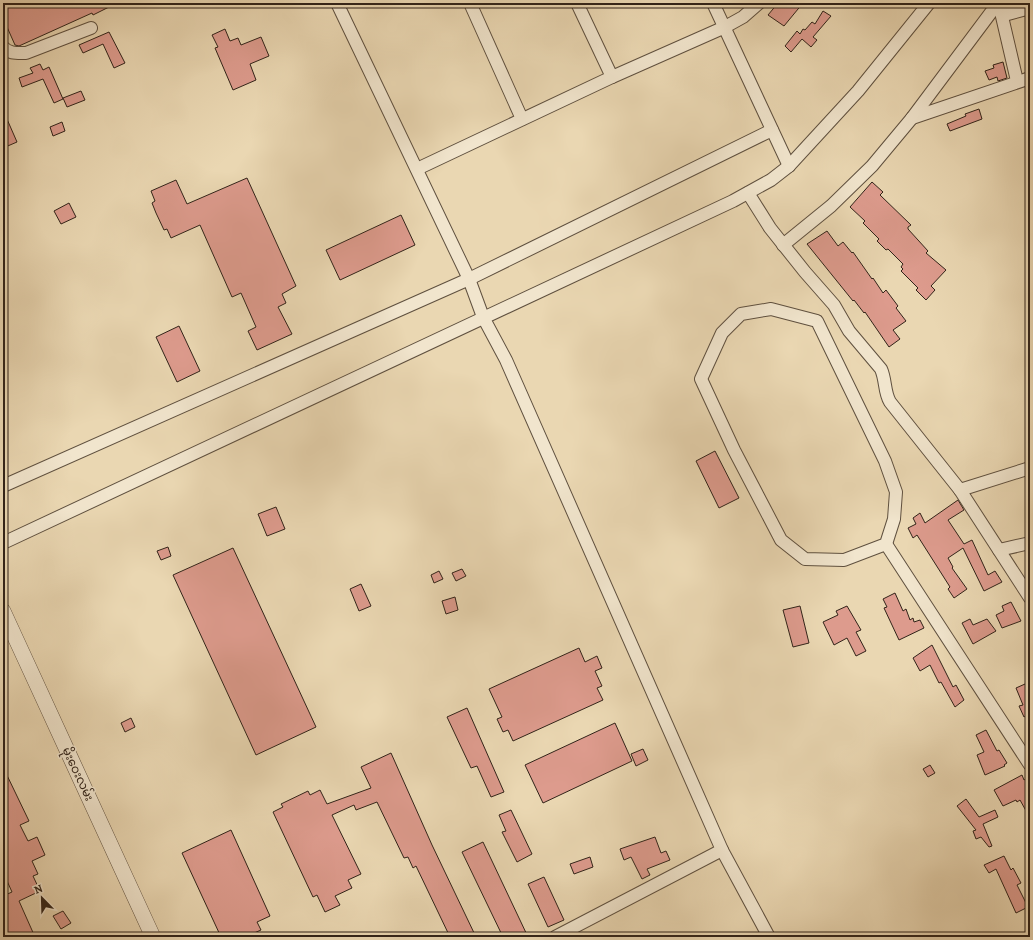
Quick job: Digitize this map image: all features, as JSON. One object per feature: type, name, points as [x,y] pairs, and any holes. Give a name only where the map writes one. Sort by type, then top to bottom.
[{"type":"street","points":[[337,3],[469,279],[483,317],[506,360],[722,850],[769,937]]},
{"type":"street","points":[[470,3],[522,119]]},
{"type":"street","points":[[577,3],[612,77]]},
{"type":"street","points":[[713,3],[789,166]]},
{"type":"street","points":[[417,169],[612,77],[725,27],[743,17],[759,3]]},
{"type":"street","points":[[3,543],[748,193],[771,180],[789,166],[858,92],[929,3]]},
{"type":"street","points":[[999,5],[1005,14],[1030,8]]},
{"type":"street","points":[[999,5],[1017,82]]},
{"type":"street","points":[[783,244],[830,206],[872,166],[912,118],[999,5]]},
{"type":"street","points":[[3,47],[6,50],[15,53],[26,53],[91,28]]},
{"type":"street","points":[[912,118],[1030,78]]},
{"type":"street","points":[[3,486],[469,279],[772,130]]},
{"type":"street","points":[[748,193],[783,244],[834,305],[850,330],[881,369],[884,376],[887,397],[890,402],[960,490],[1030,598]]},
{"type":"street","points":[[771,309],[817,321],[885,461],[896,492],[894,519],[886,544],[844,560],[805,559],[781,540],[734,450],[701,380],[722,333],[741,314],[771,309]]},
{"type":"street","points":[[960,490],[1030,468]]},
{"type":"street","points":[[999,550],[1030,543]]},
{"type":"street","points":[[886,544],[1030,764]]},
{"type":"street","name":"မိုးဝေးလမ်း","points":[[3,611],[153,937]]},
{"type":"street","points":[[555,937],[722,850]]},
{"type":"building","points":[[3,3],[117,3],[93,15],[92,13],[19,46],[15,45],[3,18]]},
{"type":"building","points":[[778,3],[803,3],[784,26],[768,15]]},
{"type":"building","points":[[823,11],[831,16],[813,37],[817,40],[811,47],[802,39],[791,52],[785,46],[797,31],[800,34],[803,29],[805,30],[812,22],[815,24]]},
{"type":"building","points":[[225,29],[230,41],[238,38],[241,45],[261,37],[269,56],[250,64],[256,80],[233,90],[215,48],[218,47],[212,35]]},
{"type":"building","points":[[109,32],[125,63],[114,68],[103,44],[83,53],[79,45]]},
{"type":"building","points":[[1003,62],[1007,78],[998,81],[997,77],[989,80],[985,71],[994,68],[993,65]]},
{"type":"building","points":[[40,64],[43,70],[49,67],[63,99],[54,103],[43,79],[22,87],[19,78],[33,73],[30,68]]},
{"type":"building","points":[[81,91],[85,100],[67,107],[63,98]]},
{"type":"building","points":[[979,109],[982,119],[950,131],[947,124],[966,116],[965,114]]},
{"type":"building","points":[[3,110],[17,142],[3,148]]},
{"type":"building","points":[[62,122],[65,131],[53,136],[50,127]]},
{"type":"building","points":[[247,178],[296,286],[282,294],[286,303],[278,307],[292,334],[257,350],[248,331],[256,327],[241,293],[232,297],[200,225],[171,238],[167,229],[164,230],[156,213],[152,203],[155,201],[151,191],[176,180],[187,204]]},
{"type":"building","points":[[872,182],[883,192],[880,195],[911,225],[908,229],[928,251],[926,253],[946,270],[931,286],[935,290],[926,300],[916,290],[918,288],[901,271],[903,269],[901,267],[903,264],[888,249],[886,250],[877,241],[879,239],[863,223],[865,221],[850,207]]},
{"type":"building","points":[[69,203],[76,217],[61,224],[54,211]]},
{"type":"building","points":[[401,215],[415,245],[340,280],[326,250]]},
{"type":"building","points":[[827,231],[838,246],[843,242],[852,253],[853,252],[883,293],[886,290],[898,306],[896,308],[906,321],[893,330],[900,339],[889,347],[865,312],[864,313],[854,300],[853,301],[807,244]]},
{"type":"building","points":[[179,326],[200,371],[177,382],[156,337]]},
{"type":"building","points":[[715,451],[739,498],[719,508],[696,461]]},
{"type":"building","points":[[958,500],[964,510],[948,520],[964,544],[972,540],[988,575],[995,571],[1002,582],[984,591],[963,548],[948,558],[953,567],[952,568],[967,589],[954,598],[948,589],[950,587],[917,535],[913,538],[908,528],[916,524],[913,518],[920,513],[925,523]]},
{"type":"building","points":[[276,507],[285,529],[267,536],[258,514]]},
{"type":"building","points":[[168,547],[171,556],[161,560],[157,551]]},
{"type":"building","points":[[233,548],[316,727],[256,755],[173,575]]},
{"type":"building","points":[[462,569],[466,576],[456,581],[452,573]]},
{"type":"building","points":[[439,571],[443,579],[434,583],[431,575]]},
{"type":"building","points":[[361,584],[371,606],[359,611],[350,589]]},
{"type":"building","points":[[895,593],[903,611],[906,609],[910,620],[913,618],[914,622],[920,620],[924,628],[899,640],[884,608],[887,607],[883,599]]},
{"type":"building","points":[[455,597],[458,610],[446,614],[442,601]]},
{"type":"building","points":[[1011,602],[1021,621],[1002,628],[996,615],[1004,611],[1002,606]]},
{"type":"building","points":[[800,606],[809,643],[793,647],[783,610]]},
{"type":"building","points":[[847,606],[861,630],[856,632],[866,651],[856,656],[847,638],[834,645],[823,622],[838,615],[836,611]]},
{"type":"building","points":[[970,619],[973,625],[987,619],[996,631],[973,644],[962,623]]},
{"type":"building","points":[[932,645],[953,687],[956,685],[964,700],[955,707],[941,682],[939,683],[930,665],[920,671],[913,658]]},
{"type":"building","points":[[579,648],[585,662],[597,656],[602,668],[595,671],[602,686],[597,688],[603,700],[513,741],[508,730],[503,732],[497,719],[502,717],[489,689]]},
{"type":"building","points":[[1025,684],[1030,695],[1030,721],[1027,715],[1024,717],[1019,706],[1023,705],[1016,688]]},
{"type":"building","points":[[467,708],[504,792],[491,797],[477,766],[471,768],[447,717]]},
{"type":"building","points":[[131,718],[135,727],[125,732],[121,723]]},
{"type":"building","points":[[615,723],[632,761],[543,803],[525,765]]},
{"type":"building","points":[[986,730],[997,751],[999,750],[1007,763],[1004,765],[1005,766],[985,775],[977,755],[984,752],[976,735]]},
{"type":"building","points":[[643,749],[648,760],[636,766],[631,754]]},
{"type":"building","points":[[391,753],[432,845],[476,937],[450,937],[416,866],[413,868],[408,857],[404,858],[377,802],[356,810],[354,805],[332,815],[361,874],[348,880],[352,888],[335,896],[340,905],[325,912],[317,895],[313,897],[273,812],[283,807],[281,804],[308,791],[310,795],[320,790],[327,804],[371,788],[361,767]]},
{"type":"building","points":[[930,765],[935,773],[928,777],[923,769]]},
{"type":"building","points":[[3,767],[29,821],[20,825],[28,841],[37,837],[45,855],[32,861],[38,874],[33,876],[40,891],[19,901],[35,937],[3,937],[3,896],[12,892],[3,872]]},
{"type":"building","points":[[1022,775],[1024,780],[1027,778],[1030,783],[1030,818],[1020,800],[1017,802],[1016,800],[1003,806],[994,790]]},
{"type":"building","points":[[966,799],[979,817],[995,810],[998,817],[983,824],[992,846],[989,847],[981,837],[976,839],[973,831],[976,830],[957,806]]},
{"type":"building","points":[[511,810],[532,854],[517,862],[502,832],[506,831],[499,815]]},
{"type":"building","points":[[231,830],[270,916],[257,922],[261,930],[245,937],[221,937],[182,853]]},
{"type":"building","points":[[655,837],[661,853],[666,851],[670,860],[647,869],[650,875],[642,879],[631,857],[624,860],[620,849]]},
{"type":"building","points":[[483,842],[528,937],[503,937],[462,852]]},
{"type":"building","points":[[1004,856],[1011,870],[1013,868],[1021,883],[1017,885],[1028,907],[1016,913],[996,869],[989,873],[984,865]]},
{"type":"building","points":[[590,857],[593,867],[574,874],[570,864]]},
{"type":"building","points":[[544,877],[564,920],[548,927],[528,884]]},
{"type":"building","points":[[63,911],[71,923],[61,929],[53,916]]}]
